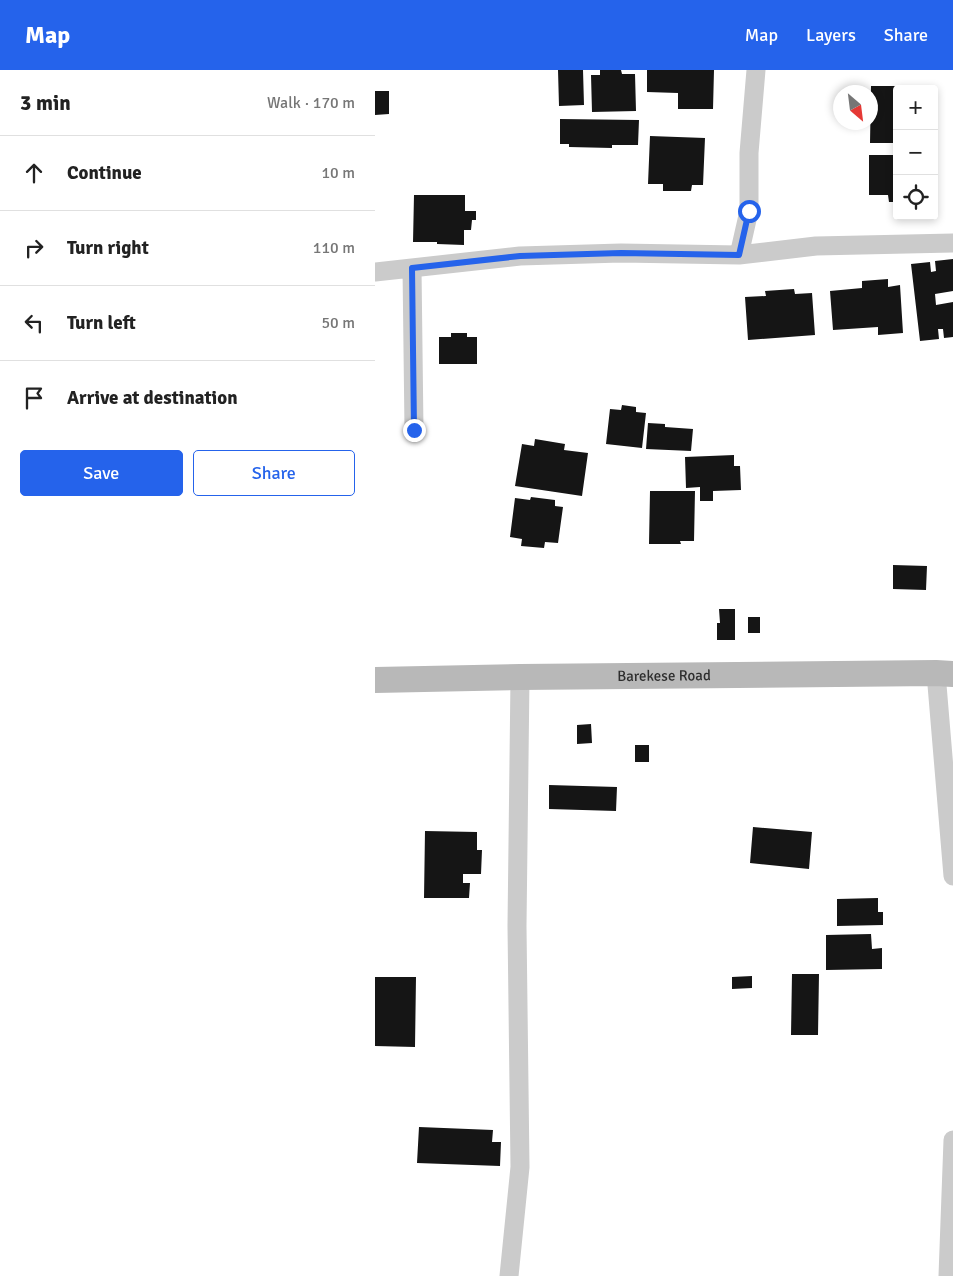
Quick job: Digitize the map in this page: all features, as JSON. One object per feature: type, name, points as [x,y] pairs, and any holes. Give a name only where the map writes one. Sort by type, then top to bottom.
[{"type":"main road","name":"Barekese Road","points":[[375,680],[520,676],[945,673]]},
{"type":"street","points":[[739,255],[749,211],[749,153],[756,70]]},
{"type":"street","points":[[375,272],[520,256],[621,253],[739,255],[816,246],[953,243]]},
{"type":"street","points":[[412,268],[414,430]]},
{"type":"street","points":[[945,673],[953,876]]},
{"type":"street","points":[[509,1276],[520,1167],[517,926],[520,676]]},
{"type":"street","points":[[947,1276],[953,1140]]},
{"type":"building","points":[[558,70],[583,70],[584,105],[559,106]]},
{"type":"building","points":[[600,70],[621,70],[622,74],[635,74],[636,111],[592,112],[591,75],[600,75]]},
{"type":"building","points":[[647,70],[714,70],[713,109],[678,109],[678,93],[647,92]]},
{"type":"building","points":[[878,86],[893,86],[893,143],[870,143],[870,130],[878,130]]},
{"type":"building","points":[[375,91],[389,91],[389,114],[375,115]]},
{"type":"building","points":[[560,119],[639,120],[638,145],[612,145],[612,148],[569,147],[569,144],[560,144]]},
{"type":"building","points":[[650,136],[705,138],[703,185],[692,185],[691,191],[663,191],[663,184],[648,184]]},
{"type":"building","points":[[869,155],[893,155],[893,202],[889,202],[888,195],[869,195]]},
{"type":"building","points":[[414,195],[465,195],[465,211],[476,211],[476,220],[472,220],[471,230],[464,230],[464,245],[413,242]]},
{"type":"building","points":[[953,259],[953,291],[935,294],[936,305],[953,302],[953,337],[944,338],[943,329],[938,329],[939,339],[920,341],[911,264],[930,262],[931,272],[936,271],[935,261]]},
{"type":"building","points":[[888,279],[888,287],[900,285],[903,333],[878,335],[878,327],[833,330],[830,291],[862,288],[862,281]]},
{"type":"building","points":[[794,289],[795,294],[812,293],[815,335],[748,340],[745,297],[766,296],[765,291]]},
{"type":"building","points":[[451,333],[467,333],[467,337],[477,337],[477,364],[439,364],[439,337],[451,337]]},
{"type":"building","points":[[622,405],[636,407],[636,412],[646,413],[642,448],[606,444],[610,409],[621,410]]},
{"type":"building","points":[[648,423],[665,424],[665,427],[693,429],[691,451],[646,449]]},
{"type":"building","points":[[535,439],[565,444],[564,450],[588,453],[582,496],[515,486],[522,444],[534,446]]},
{"type":"building","points":[[734,455],[734,466],[740,466],[741,490],[713,491],[713,501],[700,501],[700,487],[686,488],[685,457]]},
{"type":"building","points":[[650,491],[695,491],[694,541],[680,541],[681,544],[649,544]]},
{"type":"building","points":[[531,497],[555,500],[555,506],[563,507],[558,543],[545,542],[544,548],[521,546],[522,539],[510,537],[515,498],[530,500]]},
{"type":"building","points":[[893,565],[927,566],[926,590],[893,589]]},
{"type":"building","points":[[719,609],[735,609],[735,640],[717,640],[717,623],[720,623]]},
{"type":"building","points":[[748,617],[760,617],[760,633],[748,633]]},
{"type":"building","points":[[591,724],[592,743],[577,744],[577,725]]},
{"type":"building","points":[[635,745],[649,745],[649,762],[635,762]]},
{"type":"building","points":[[549,785],[617,787],[616,811],[549,809]]},
{"type":"building","points":[[753,827],[812,832],[809,869],[750,863]]},
{"type":"building","points":[[425,831],[477,832],[477,850],[482,850],[481,874],[463,874],[463,883],[470,883],[469,898],[424,898]]},
{"type":"building","points":[[878,898],[878,912],[883,912],[883,925],[837,926],[837,899]]},
{"type":"building","points":[[871,934],[872,949],[882,948],[882,969],[826,970],[826,935]]},
{"type":"building","points":[[792,974],[819,974],[818,1035],[791,1035]]},
{"type":"building","points":[[752,976],[752,988],[732,989],[732,977]]},
{"type":"building","points":[[375,977],[416,977],[415,1047],[375,1046]]},
{"type":"building","points":[[419,1127],[493,1130],[492,1142],[501,1142],[500,1166],[417,1163]]},
{"type":"route","points":[[414,430],[412,268],[520,256],[574,256],[621,253],[739,255],[749,211]]}]
